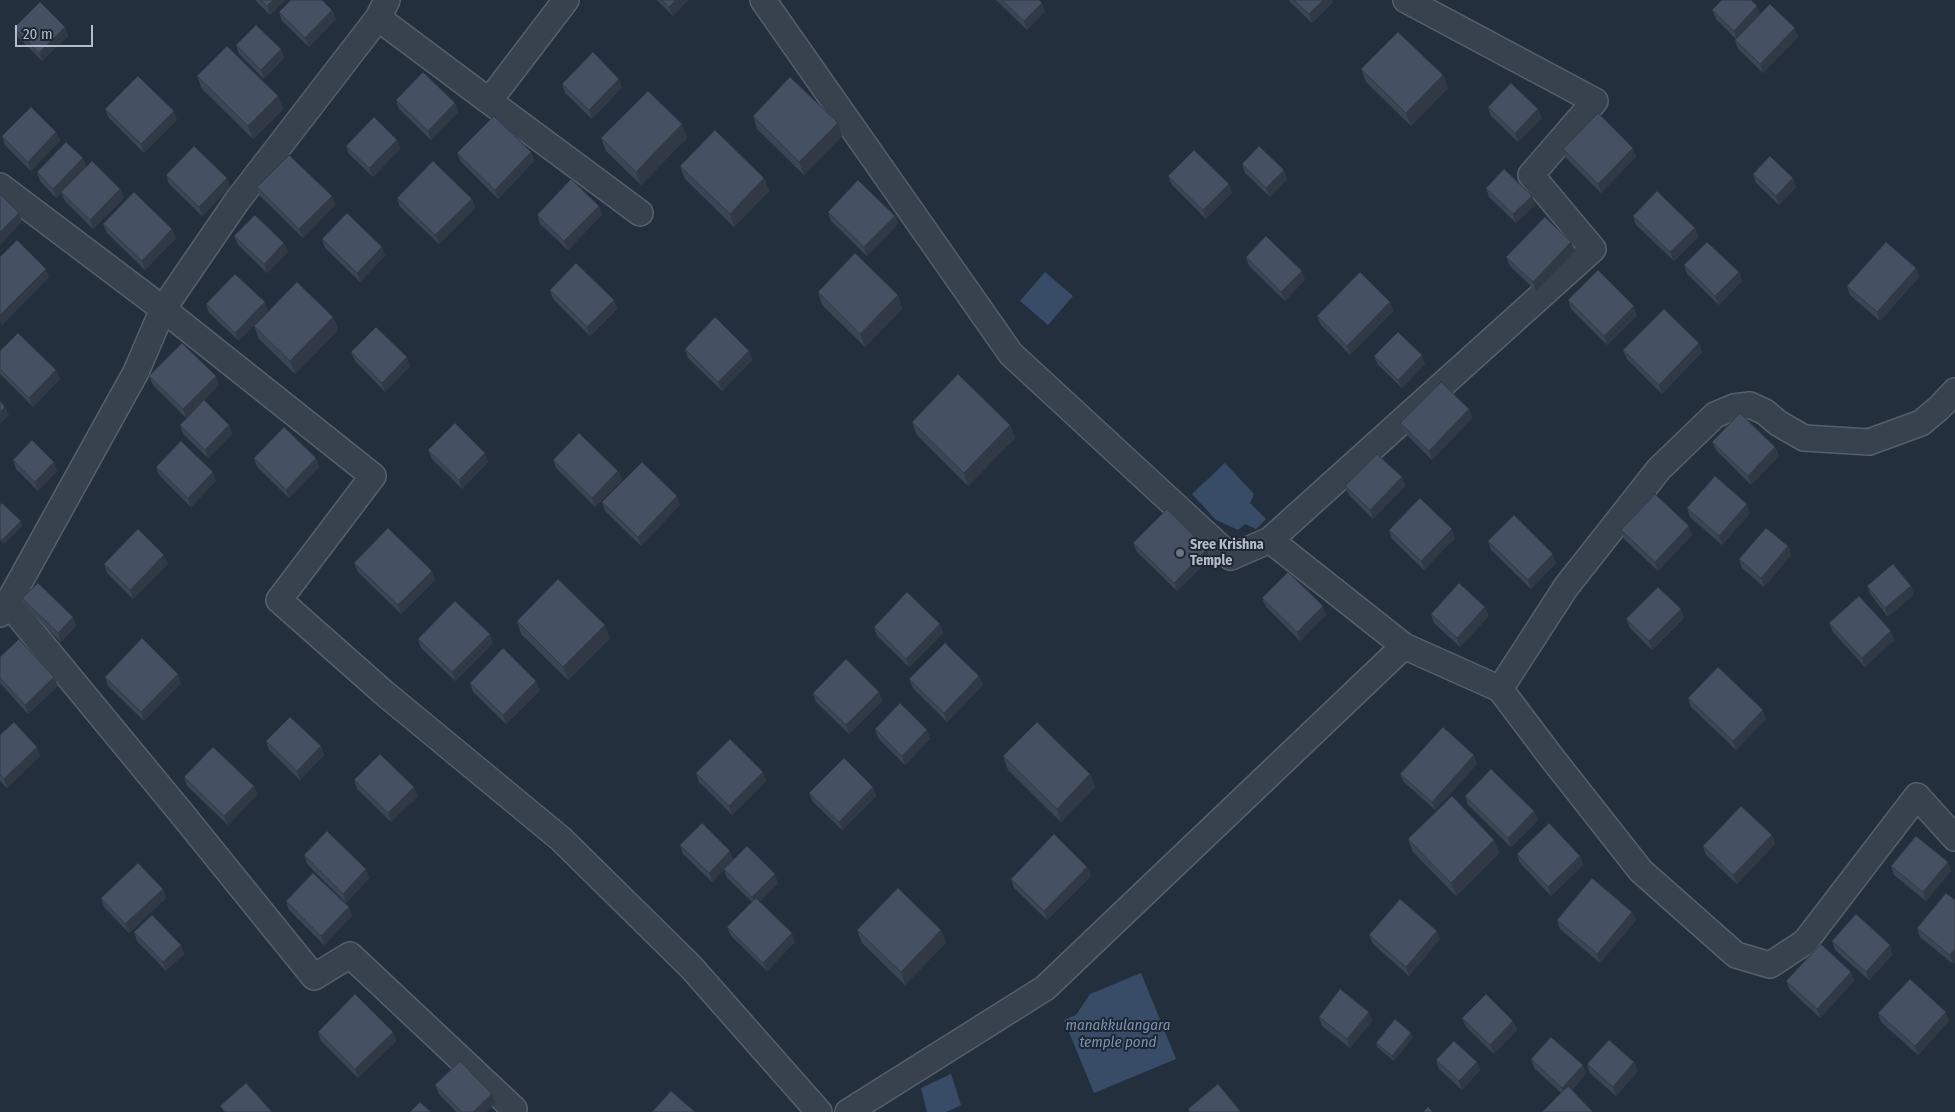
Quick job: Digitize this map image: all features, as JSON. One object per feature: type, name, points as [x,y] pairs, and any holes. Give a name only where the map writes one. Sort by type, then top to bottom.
[{"type":"street","points":[[489,100],[566,0]]},
{"type":"street","points":[[763,0],[1011,354],[1231,557],[1270,540],[1593,249],[1531,175],[1595,101],[1406,0]]},
{"type":"street","points":[[514,1111],[350,955],[314,977],[184,817],[4,609],[136,372],[163,309],[237,201],[383,9],[489,100],[640,213]]},
{"type":"street","points":[[0,186],[163,309],[373,476],[279,600],[383,692],[561,839],[691,967],[819,1112]]},
{"type":"street","points":[[1500,689],[1572,579],[1659,469],[1715,416],[1734,407],[1750,405],[1765,412],[1778,423],[1804,438],[1869,442],[1921,423],[1955,391]]},
{"type":"street","points":[[1270,540],[1404,646],[1500,689],[1641,871],[1736,955],[1770,965],[1805,942],[1917,796],[1955,838]]},
{"type":"street","points":[[848,1112],[1045,988],[1404,646]]},
{"type":"water","points":[[1045,272],[1073,296],[1048,325],[1020,301]]},
{"type":"water","points":[[1225,463],[1254,494],[1250,503],[1266,519],[1256,529],[1245,524],[1238,530],[1216,520],[1192,494]]},
{"type":"water","name":"manakkulangara temple pond","points":[[1141,973],[1176,1059],[1094,1093],[1064,1020],[1076,1015],[1090,994]]},
{"type":"water","points":[[951,1074],[961,1105],[946,1112],[927,1112],[921,1088]]},
{"type":"building","points":[[261,0],[273,0],[267,6]]},
{"type":"building","points":[[291,0],[322,0],[332,10],[305,38],[279,12]]},
{"type":"building","points":[[662,0],[676,0],[669,7]]},
{"type":"building","points":[[1002,0],[1039,0],[1042,3],[1024,21]]},
{"type":"building","points":[[1294,0],[1323,0],[1309,14]]},
{"type":"building","points":[[1722,0],[1751,0],[1757,6],[1734,31],[1712,10]]},
{"type":"building","points":[[40,2],[65,27],[39,53],[14,28]]},
{"type":"building","points":[[1770,4],[1795,28],[1760,64],[1735,40]]},
{"type":"building","points":[[256,25],[281,49],[261,70],[236,45]]},
{"type":"building","points":[[1398,32],[1443,75],[1406,113],[1361,69]]},
{"type":"building","points":[[227,46],[278,96],[248,126],[197,76]]},
{"type":"building","points":[[593,52],[619,79],[589,110],[562,84]]},
{"type":"building","points":[[423,72],[455,103],[428,131],[396,100]]},
{"type":"building","points":[[138,76],[174,111],[141,144],[105,109]]},
{"type":"building","points":[[790,77],[838,123],[799,162],[753,116]]},
{"type":"building","points":[[1511,83],[1538,109],[1515,133],[1488,107]]},
{"type":"building","points":[[648,91],[682,124],[636,172],[601,138]]},
{"type":"building","points":[[31,107],[56,132],[28,162],[2,136]]},
{"type":"building","points":[[1598,113],[1633,148],[1598,184],[1563,149]]},
{"type":"building","points":[[494,116],[531,152],[495,190],[457,153]]},
{"type":"building","points":[[374,117],[397,140],[369,168],[346,146]]},
{"type":"building","points":[[715,130],[764,178],[730,214],[680,166]]},
{"type":"building","points":[[66,142],[83,158],[53,189],[37,172]]},
{"type":"building","points":[[194,146],[227,178],[199,207],[166,175]]},
{"type":"building","points":[[1259,146],[1284,170],[1266,188],[1242,164]]},
{"type":"building","points":[[1194,150],[1229,184],[1203,210],[1168,176]]},
{"type":"building","points":[[289,155],[332,196],[299,229],[257,187]]},
{"type":"building","points":[[1770,156],[1793,178],[1776,196],[1753,174]]},
{"type":"building","points":[[92,161],[120,189],[90,220],[61,192]]},
{"type":"building","points":[[433,161],[472,199],[435,235],[397,198]]},
{"type":"building","points":[[1504,169],[1532,196],[1513,214],[1486,188]]},
{"type":"building","points":[[571,179],[599,206],[564,241],[537,215]]},
{"type":"building","points":[[858,180],[895,216],[864,247],[828,212]]},
{"type":"building","points":[[1657,191],[1695,228],[1670,252],[1633,216]]},
{"type":"building","points":[[134,192],[172,229],[142,261],[103,224]]},
{"type":"building","points":[[0,194],[19,213],[0,232]]},
{"type":"building","points":[[347,213],[382,247],[357,273],[322,239]]},
{"type":"building","points":[[255,215],[284,243],[264,264],[234,236]]},
{"type":"building","points":[[1545,217],[1571,242],[1533,282],[1506,257]]},
{"type":"building","points":[[1266,236],[1302,271],[1281,292],[1246,257]]},
{"type":"building","points":[[17,240],[46,269],[0,315],[0,257]]},
{"type":"building","points":[[1707,242],[1739,272],[1715,296],[1684,265]]},
{"type":"building","points":[[1886,242],[1916,268],[1877,312],[1847,286]]},
{"type":"building","points":[[855,253],[898,295],[860,334],[818,292]]},
{"type":"building","points":[[576,263],[614,300],[587,327],[550,290]]},
{"type":"building","points":[[1598,270],[1634,306],[1604,336],[1568,300]]},
{"type":"building","points":[[1360,272],[1390,302],[1347,346],[1317,316]]},
{"type":"building","points":[[235,274],[265,302],[235,333],[206,304]]},
{"type":"building","points":[[297,282],[333,317],[290,361],[254,326]]},
{"type":"building","points":[[1664,309],[1699,343],[1659,385],[1623,350]]},
{"type":"building","points":[[715,317],[749,351],[718,382],[685,349]]},
{"type":"building","points":[[376,327],[407,357],[382,383],[351,352]]},
{"type":"building","points":[[1398,332],[1422,355],[1398,380],[1374,356]]},
{"type":"building","points":[[18,333],[56,370],[29,398],[0,369],[0,351]]},
{"type":"building","points":[[182,343],[216,376],[183,409],[149,376]]},
{"type":"building","points":[[958,374],[1010,425],[964,473],[912,422]]},
{"type":"building","points":[[1441,382],[1469,409],[1429,451],[1400,423]]},
{"type":"building","points":[[204,400],[229,425],[205,450],[180,425]]},
{"type":"building","points":[[0,401],[5,407],[0,412]]},
{"type":"building","points":[[1740,413],[1775,447],[1748,476],[1712,442]]},
{"type":"building","points":[[455,423],[485,453],[459,480],[428,450]]},
{"type":"building","points":[[284,427],[316,458],[286,490],[254,458]]},
{"type":"building","points":[[579,433],[618,471],[592,498],[553,460]]},
{"type":"building","points":[[32,440],[54,462],[35,482],[13,460]]},
{"type":"building","points":[[181,441],[213,472],[188,498],[156,467]]},
{"type":"building","points":[[1377,454],[1402,477],[1370,510],[1345,486]]},
{"type":"building","points":[[642,462],[677,496],[638,537],[602,502]]},
{"type":"building","points":[[1715,476],[1747,504],[1719,536],[1687,508]]},
{"type":"building","points":[[1655,494],[1689,526],[1655,562],[1621,530]]},
{"type":"building","points":[[1420,498],[1452,529],[1421,561],[1389,530]]},
{"type":"building","points":[[2,503],[21,521],[2,540],[0,537],[0,505]]},
{"type":"building","points":[[1167,509],[1207,549],[1174,583],[1133,543]]},
{"type":"building","points":[[1514,515],[1553,554],[1528,580],[1488,541]]},
{"type":"building","points":[[388,528],[432,571],[398,605],[354,563]]},
{"type":"building","points":[[1766,528],[1788,546],[1761,578],[1739,559]]},
{"type":"building","points":[[138,529],[164,555],[130,590],[104,564]]},
{"type":"building","points":[[1893,564],[1911,586],[1885,608],[1867,586]]},
{"type":"building","points":[[1288,572],[1323,606],[1297,632],[1262,598]]},
{"type":"building","points":[[558,579],[605,625],[563,667],[517,621]]},
{"type":"building","points":[[38,583],[73,617],[58,633],[22,598]]},
{"type":"building","points":[[1459,583],[1485,607],[1457,638],[1431,614]]},
{"type":"building","points":[[1658,587],[1681,609],[1649,641],[1626,619]]},
{"type":"building","points":[[907,592],[940,624],[906,659],[874,627]]},
{"type":"building","points":[[1859,596],[1891,631],[1862,658],[1829,623]]},
{"type":"building","points":[[455,601],[490,634],[452,672],[418,639]]},
{"type":"building","points":[[142,638],[178,674],[141,712],[105,677]]},
{"type":"building","points":[[19,639],[54,677],[25,705],[0,678],[0,657]]},
{"type":"building","points":[[945,643],[979,676],[944,713],[909,679]]},
{"type":"building","points":[[503,648],[536,681],[503,715],[470,683]]},
{"type":"building","points":[[846,659],[879,692],[846,725],[813,693]]},
{"type":"building","points":[[1718,667],[1763,710],[1733,741],[1688,698]]},
{"type":"building","points":[[900,703],[927,730],[902,756],[875,729]]},
{"type":"building","points":[[290,717],[321,746],[297,771],[266,741]]},
{"type":"building","points":[[14,722],[37,747],[4,779],[0,775],[0,735]]},
{"type":"building","points":[[1037,722],[1090,774],[1057,809],[1003,756]]},
{"type":"building","points":[[1443,727],[1474,755],[1432,802],[1400,774]]},
{"type":"building","points":[[730,739],[763,772],[729,806],[696,773]]},
{"type":"building","points":[[213,747],[254,786],[224,816],[184,777]]},
{"type":"building","points":[[380,754],[414,787],[388,813],[354,780]]},
{"type":"building","points":[[844,758],[873,787],[839,822],[809,793]]},
{"type":"building","points":[[1491,769],[1534,811],[1508,838],[1465,796]]},
{"type":"building","points":[[1452,796],[1494,840],[1451,883],[1408,839]]},
{"type":"building","points":[[1741,806],[1772,835],[1733,875],[1703,846]]},
{"type":"building","points":[[702,823],[730,851],[709,873],[680,845]]},
{"type":"building","points":[[1549,823],[1580,856],[1548,887],[1517,854]]},
{"type":"building","points":[[327,831],[366,869],[343,894],[304,855]]},
{"type":"building","points":[[1054,834],[1087,867],[1044,911],[1011,879]]},
{"type":"building","points":[[1916,836],[1948,862],[1923,892],[1891,866]]},
{"type":"building","points":[[747,846],[775,874],[752,897],[724,869]]},
{"type":"building","points":[[138,863],[163,889],[125,924],[101,898]]},
{"type":"building","points":[[313,873],[349,907],[321,936],[286,901]]},
{"type":"building","points":[[1592,878],[1632,912],[1597,954],[1557,920]]},
{"type":"building","points":[[898,888],[941,930],[901,972],[857,930]]},
{"type":"building","points":[[1946,893],[1955,900],[1955,949],[1950,955],[1917,928]]},
{"type":"building","points":[[756,898],[792,933],[763,963],[727,927]]},
{"type":"building","points":[[1400,899],[1437,931],[1406,967],[1369,935]]},
{"type":"building","points":[[1856,914],[1890,945],[1866,972],[1832,941]]},
{"type":"building","points":[[152,915],[181,945],[163,962],[134,932]]},
{"type":"building","points":[[1821,944],[1851,972],[1817,1009],[1786,981]]},
{"type":"building","points":[[1910,979],[1946,1012],[1915,1046],[1878,1013]]},
{"type":"building","points":[[1340,989],[1369,1012],[1347,1039],[1319,1017]]},
{"type":"building","points":[[355,994],[393,1032],[355,1069],[318,1032]]},
{"type":"building","points":[[1486,994],[1513,1021],[1490,1045],[1462,1018]]},
{"type":"building","points":[[1395,1019],[1411,1033],[1392,1056],[1376,1043]]},
{"type":"building","points":[[1551,1037],[1583,1065],[1562,1088],[1531,1059]]},
{"type":"building","points":[[1609,1040],[1634,1062],[1613,1087],[1587,1064]]},
{"type":"building","points":[[1454,1041],[1477,1062],[1459,1081],[1436,1060]]},
{"type":"building","points":[[460,1061],[492,1094],[473,1112],[462,1112],[435,1085]]},
{"type":"building","points":[[246,1083],[272,1112],[225,1112],[220,1106]]},
{"type":"building","points":[[1218,1084],[1241,1112],[1190,1112],[1188,1109]]},
{"type":"building","points":[[1568,1086],[1593,1112],[1542,1112]]},
{"type":"building","points":[[671,1091],[695,1112],[652,1112]]},
{"type":"building","points":[[420,1102],[431,1112],[410,1112]]},
{"type":"building","points":[[1428,1107],[1433,1112],[1423,1112]]},
{"type":"place","name":"Sree Krishna Temple","points":[[1180,553]]}]
